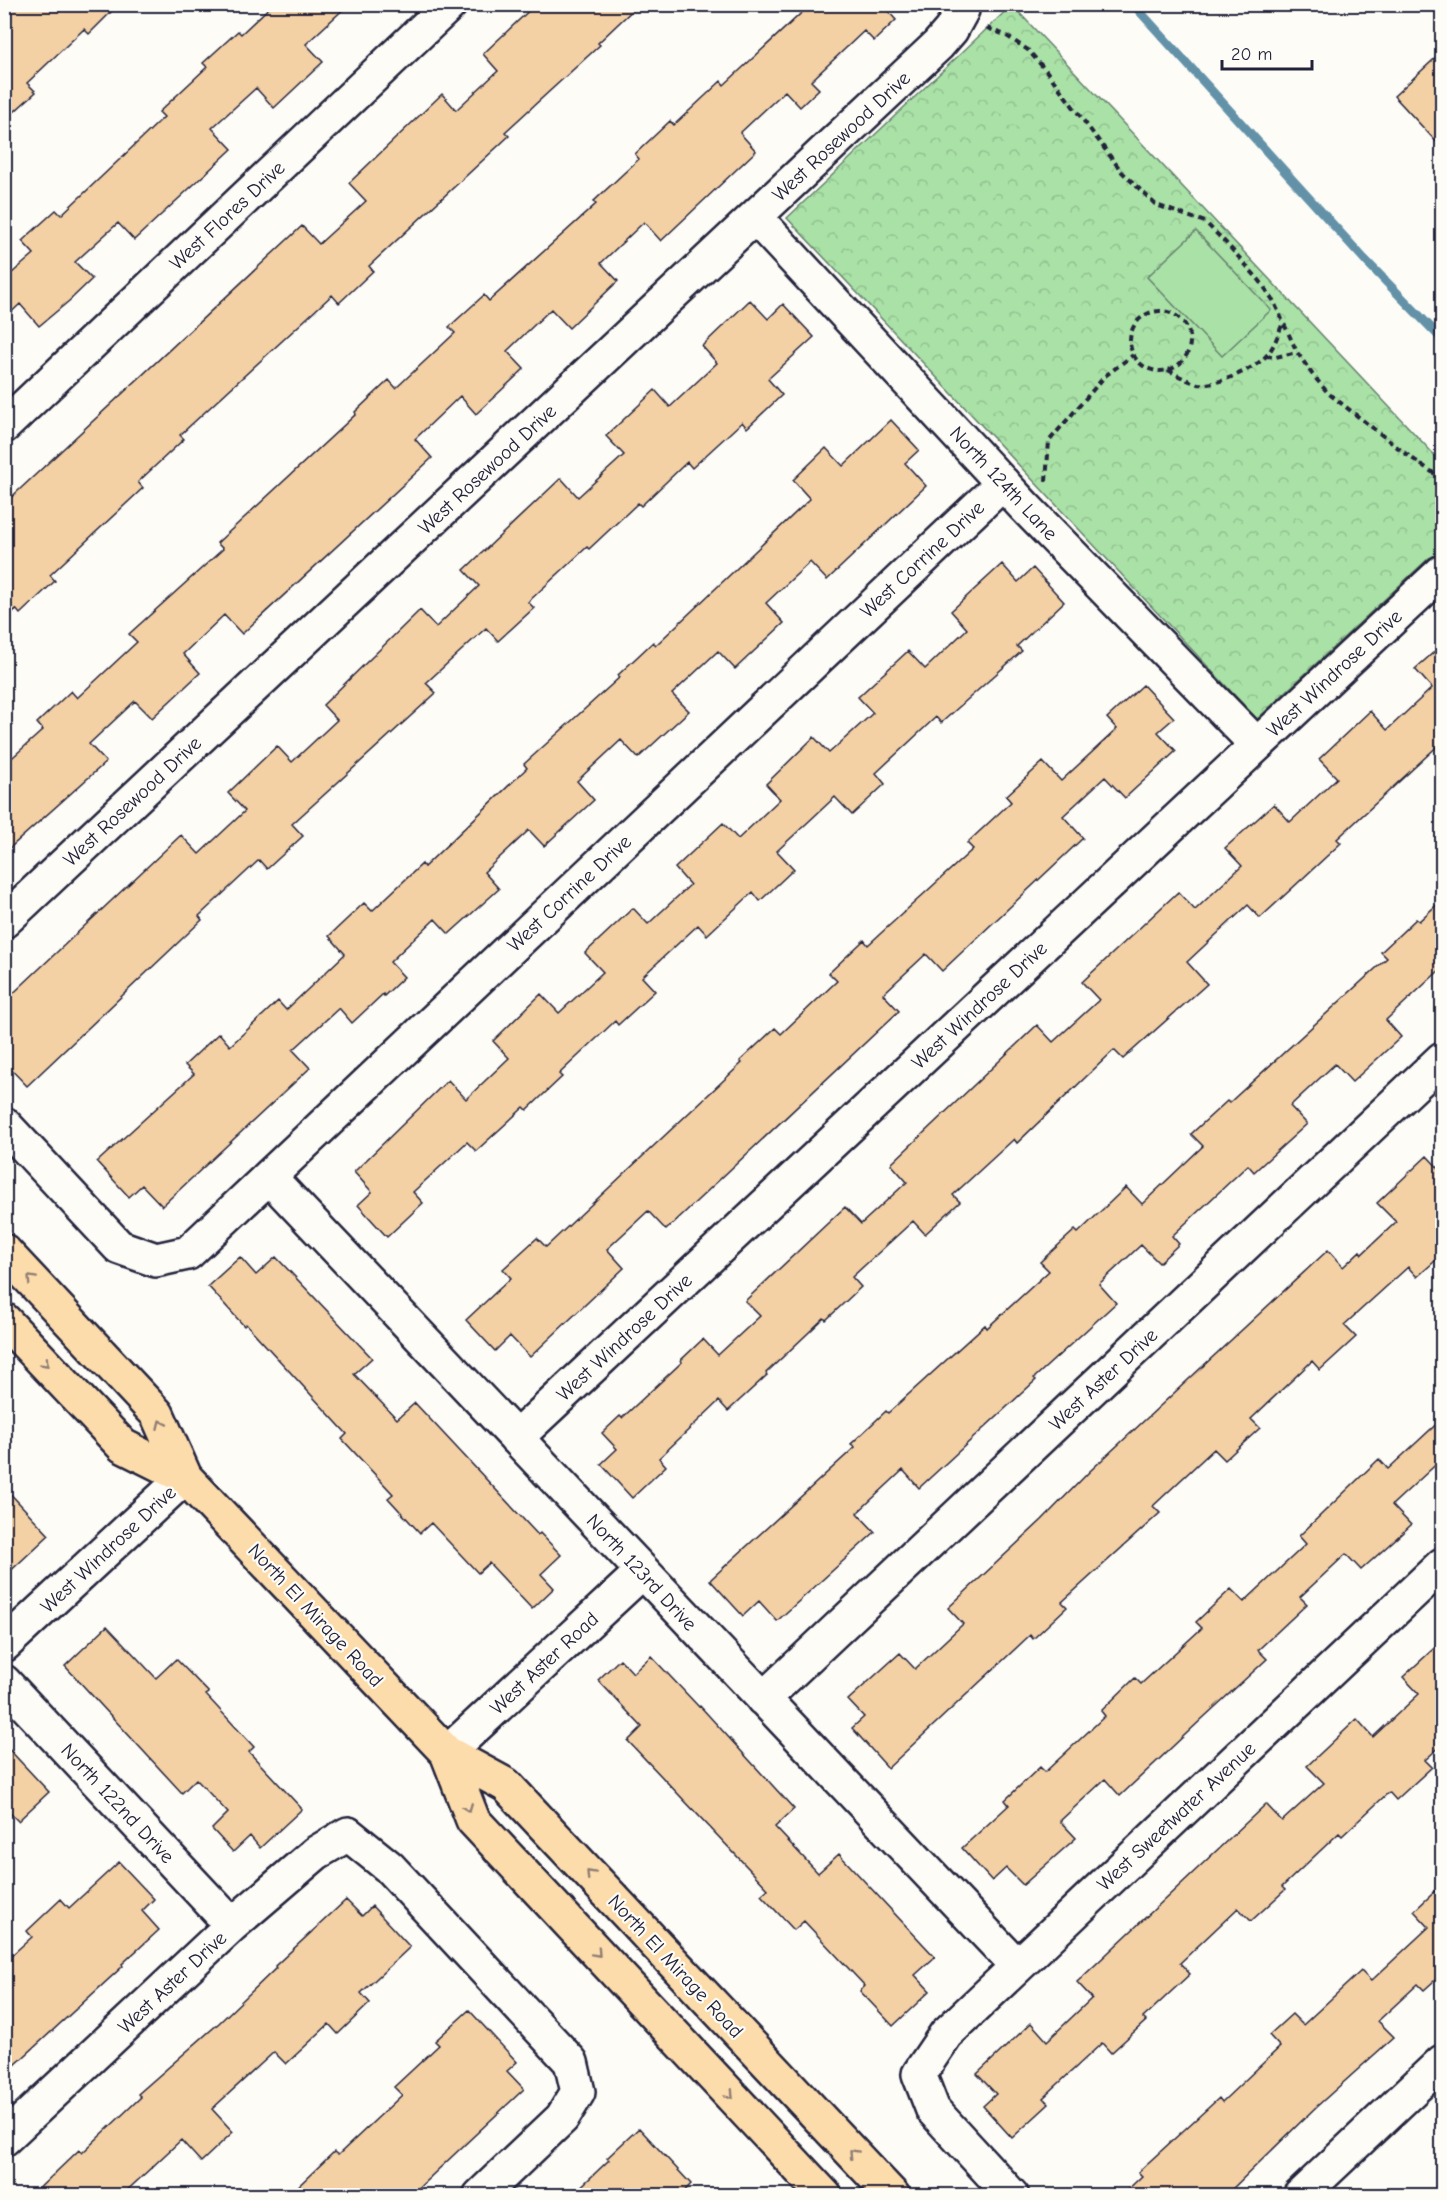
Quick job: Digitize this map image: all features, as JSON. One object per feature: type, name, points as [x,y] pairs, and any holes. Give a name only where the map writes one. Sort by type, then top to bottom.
[{"type":"main road","name":"North El Mirage Road","points":[[4,1251],[157,1414],[185,1477],[447,1753],[506,1785],[893,2196]]},
{"type":"main road","name":"North El Mirage Road","points":[[4,1320],[123,1446],[185,1477]]},
{"type":"main road","name":"North El Mirage Road","points":[[447,1753],[473,1820],[825,2196]]},
{"type":"street","name":"West Flores Drive","points":[[4,426],[450,4]]},
{"type":"street","name":"West Rosewood Drive","points":[[4,921],[938,45],[951,30],[961,7]]},
{"type":"street","name":"North 124th Lane","points":[[755,217],[1013,494],[1257,745]]},
{"type":"street","name":"West Corrine Drive","points":[[4,1124],[119,1247],[156,1260],[188,1253],[1013,494]]},
{"type":"street","name":"West Windrose Drive","points":[[516,1438],[1443,572]]},
{"type":"street","name":"West Aster Drive","points":[[763,1699],[1443,1059]]},
{"type":"street","name":"North 123rd Drive","points":[[269,1177],[1017,1966]]},
{"type":"street","name":"West Windrose Drive","points":[[4,1645],[185,1477]]},
{"type":"street","name":"West Sweetwater Avenue","points":[[1012,2196],[933,2110],[919,2074],[946,2034],[1443,1565]]},
{"type":"street","name":"West Aster Road","points":[[447,1753],[642,1572]]},
{"type":"street","name":"North 122nd Drive","points":[[4,1682],[232,1925]]},
{"type":"street","name":"West Aster Drive","points":[[4,2139],[232,1925],[316,1853],[348,1834],[389,1867],[571,2062],[579,2092],[562,2118],[480,2196]]},
{"type":"street","points":[[1300,2196],[1443,2061]]},
{"type":"path","points":[[961,7],[980,26],[1005,35],[1028,50],[1048,73],[1122,172],[1156,206],[1205,222],[1260,281],[1273,300],[1297,352],[1328,393],[1406,454],[1443,479]]},
{"type":"path","points":[[1158,311],[1168,312],[1177,316],[1189,332],[1188,351],[1176,366],[1157,371],[1139,363],[1133,356],[1130,337],[1139,319],[1158,311]]},
{"type":"path","points":[[1166,370],[1199,384],[1214,383],[1252,366],[1266,356],[1283,322]]},
{"type":"path","points":[[1266,356],[1276,357],[1297,352]]},
{"type":"path","points":[[1013,494],[1045,484],[1049,441],[1105,376],[1133,356]]},
{"type":"green space","points":[[1012,5],[1442,463],[1442,553],[1429,558],[1257,719],[787,218]]},
{"type":"green space","points":[[1196,231],[1271,310],[1222,356],[1147,277]]},
{"type":"building","points":[[4,4],[119,4],[89,34],[84,29],[27,83],[36,92],[4,121]]},
{"type":"building","points":[[273,4],[349,4],[306,44],[323,62],[274,108],[256,88],[212,128],[232,149],[134,240],[118,223],[75,262],[92,279],[69,301],[39,326],[20,304],[4,319],[4,280],[34,254],[22,241],[56,210],[61,215],[164,117],[159,112],[207,67],[203,63],[238,31],[241,34]]},
{"type":"building","points":[[536,4],[639,4],[598,43],[600,45],[505,132],[509,136],[369,266],[373,271],[339,303],[332,295],[180,435],[184,439],[138,482],[143,488],[50,575],[55,581],[20,614],[16,609],[4,621],[4,504],[302,226],[319,244],[366,201],[349,183],[442,94],[456,110],[498,71],[483,54]]},
{"type":"building","points":[[811,4],[892,4],[887,10],[896,20],[874,41],[864,31],[811,81],[819,89],[800,107],[785,91],[740,133],[756,151],[661,241],[644,222],[601,263],[618,281],[569,328],[551,309],[507,351],[524,369],[476,414],[460,396],[415,439],[432,458],[242,634],[224,615],[183,654],[200,673],[152,718],[135,701],[89,744],[106,762],[4,853],[4,765],[43,730],[37,723],[71,691],[77,698],[137,642],[129,634],[223,549],[217,543],[356,414],[355,412],[389,380],[396,388],[455,333],[449,327],[484,295],[489,301],[596,204],[593,202],[639,159],[635,154],[670,121],[674,125],[721,81],[724,85]]},
{"type":"building","points":[[1443,51],[1443,149],[1394,96]]},
{"type":"building","points":[[750,300],[768,319],[783,304],[814,337],[768,379],[782,395],[747,428],[742,422],[692,468],[687,462],[641,506],[638,503],[589,549],[587,547],[528,602],[534,608],[498,641],[486,628],[426,683],[436,693],[292,824],[303,836],[267,869],[259,860],[199,916],[202,920],[27,1086],[4,1062],[4,1002],[181,835],[199,854],[245,811],[228,793],[277,746],[292,762],[337,720],[323,705],[420,610],[436,627],[479,586],[464,570],[561,478],[578,497],[624,455],[606,436],[655,390],[670,407],[717,363],[702,346]]},
{"type":"building","points":[[891,420],[919,450],[905,463],[926,486],[827,580],[810,562],[766,603],[784,623],[735,669],[718,651],[672,694],[689,711],[638,758],[621,740],[577,781],[594,800],[544,846],[529,830],[484,872],[499,889],[449,934],[435,919],[390,962],[404,977],[384,996],[383,994],[352,1023],[339,1008],[293,1050],[310,1068],[162,1206],[142,1185],[129,1197],[97,1162],[194,1074],[185,1065],[219,1033],[230,1046],[278,1001],[286,1010],[345,954],[329,936],[364,903],[372,911],[422,864],[424,867],[527,768],[524,764],[620,677],[618,675],[653,642],[656,645],[810,499],[793,480],[826,448],[843,466]]},
{"type":"building","points":[[1002,564],[1018,582],[1033,568],[1064,602],[1017,646],[1022,651],[941,723],[936,717],[876,773],[885,784],[852,815],[835,797],[777,851],[794,869],[760,901],[753,892],[707,935],[698,925],[642,977],[655,991],[618,1025],[615,1021],[559,1074],[562,1077],[527,1110],[524,1107],[476,1151],[467,1142],[413,1192],[423,1203],[387,1237],[358,1205],[372,1192],[354,1172],[448,1080],[466,1099],[509,1058],[493,1041],[541,994],[559,1013],[603,972],[585,953],[633,908],[648,924],[690,885],[675,868],[723,823],[738,839],[780,799],[766,784],[814,737],[829,753],[873,713],[858,697],[908,651],[925,669],[967,629],[951,611]]},
{"type":"building","points":[[1443,644],[1443,741],[1337,839],[1341,843],[1260,918],[1248,905],[1187,962],[1207,984],[1123,1059],[1114,1050],[1017,1143],[1014,1139],[953,1195],[960,1202],[925,1234],[913,1221],[852,1277],[861,1287],[826,1320],[824,1318],[728,1411],[719,1401],[659,1458],[666,1466],[632,1498],[601,1464],[617,1449],[602,1433],[620,1416],[622,1418],[682,1362],[681,1360],[703,1339],[718,1355],[760,1316],[745,1301],[845,1207],[861,1224],[907,1182],[891,1164],[1037,1025],[1053,1042],[1099,1000],[1082,982],[1178,892],[1195,910],[1242,866],[1225,848],[1274,804],[1290,822],[1337,778],[1319,759],[1370,711],[1387,730],[1432,688],[1415,669]]},
{"type":"building","points":[[1143,685],[1174,718],[1158,732],[1176,751],[1125,798],[1105,777],[1063,816],[1083,838],[942,971],[926,954],[883,994],[899,1011],[666,1230],[648,1211],[607,1249],[624,1268],[530,1357],[510,1336],[495,1351],[466,1320],[511,1278],[503,1269],[537,1238],[546,1247],[742,1063],[740,1061],[775,1028],[781,1034],[837,981],[829,973],[864,940],[868,945],[973,849],[967,843],[1011,802],[1006,796],[1043,762],[1061,781],[1117,729],[1107,718]]},
{"type":"building","points":[[1443,899],[1443,967],[1386,1020],[1401,1037],[1352,1082],[1335,1064],[1290,1106],[1307,1124],[1254,1172],[1248,1165],[1172,1236],[1179,1244],[1159,1263],[1141,1245],[1099,1284],[1116,1303],[919,1488],[903,1470],[857,1513],[875,1532],[777,1621],[759,1601],[743,1616],[710,1580],[855,1447],[851,1444],[886,1411],[888,1413],[985,1325],[987,1328],[1049,1271],[1040,1262],[1075,1230],[1078,1233],[1126,1187],[1142,1204],[1203,1146],[1191,1134],[1227,1101],[1229,1103],[1387,958],[1381,952],[1416,919],[1419,921]]},
{"type":"building","points":[[1427,1156],[1443,1173],[1443,1254],[1417,1277],[1408,1267],[1344,1325],[1356,1337],[1320,1370],[1312,1361],[1251,1419],[1260,1428],[1225,1460],[1214,1449],[1153,1506],[1160,1513],[1062,1602],[1067,1607],[1033,1639],[1030,1635],[888,1768],[852,1728],[864,1717],[848,1700],[900,1653],[915,1669],[963,1624],[948,1608],[1042,1520],[1090,1471],[1328,1250],[1343,1267],[1360,1251],[1362,1254],[1396,1222],[1377,1203]]},
{"type":"building","points":[[240,1257],[256,1275],[276,1257],[372,1358],[354,1374],[397,1419],[415,1403],[538,1535],[540,1533],[561,1555],[541,1574],[554,1588],[532,1609],[489,1563],[478,1573],[431,1523],[420,1533],[388,1498],[393,1494],[342,1439],[347,1434],[208,1286]]},
{"type":"building","points":[[1443,1418],[1443,1458],[1392,1505],[1411,1525],[1361,1570],[1346,1554],[1300,1597],[1307,1604],[1258,1650],[1267,1659],[1120,1796],[1105,1779],[1060,1821],[1076,1838],[1023,1885],[1006,1868],[992,1881],[962,1848],[1009,1805],[1005,1800],[1040,1767],[1045,1772],[1105,1716],[1101,1711],[1135,1678],[1141,1684],[1202,1628],[1196,1622],[1231,1589],[1244,1602],[1306,1544],[1299,1536],[1379,1459],[1388,1469]]},
{"type":"building","points":[[4,1487],[49,1535],[4,1577]]},
{"type":"building","points":[[107,1626],[156,1678],[176,1659],[209,1693],[206,1695],[254,1747],[249,1752],[302,1809],[260,1848],[250,1836],[233,1852],[212,1829],[228,1813],[196,1779],[182,1793],[65,1666]]},
{"type":"building","points":[[1443,1640],[1443,1744],[1425,1760],[1432,1767],[1396,1800],[1389,1792],[1342,1836],[1339,1833],[1282,1887],[1285,1890],[1251,1921],[1238,1908],[1180,1963],[1190,1974],[1143,2018],[1146,2021],[1111,2053],[1102,2043],[1043,2098],[1049,2104],[1012,2138],[983,2106],[996,2094],[977,2074],[1031,2023],[1047,2041],[1092,1998],[1077,1982],[1266,1804],[1282,1821],[1324,1783],[1307,1766],[1357,1719],[1373,1737],[1419,1694],[1403,1677]]},
{"type":"building","points":[[651,1656],[794,1809],[775,1827],[818,1873],[839,1854],[935,1957],[915,1975],[930,1991],[893,2026],[860,1991],[865,1986],[804,1921],[794,1930],[761,1895],[768,1889],[628,1741],[642,1727],[598,1680],[620,1659],[633,1673]]},
{"type":"building","points":[[4,1744],[49,1792],[18,1821],[4,1807]]},
{"type":"building","points":[[119,1862],[154,1899],[142,1911],[159,1930],[4,2075],[4,1962],[32,1937],[27,1931],[61,1899],[69,1908]]},
{"type":"building","points":[[1443,1884],[1443,1973],[1424,1990],[1418,1984],[1378,2021],[1394,2037],[1315,2108],[1225,2196],[1121,2196],[1142,2176],[1138,2172],[1219,2098],[1222,2102],[1280,2047],[1269,2035],[1292,2014],[1303,2025],[1361,1971],[1371,1981],[1429,1927],[1414,1911]]},
{"type":"building","points":[[346,1900],[362,1916],[372,1906],[410,1947],[361,1993],[370,2003],[338,2034],[329,2024],[286,2064],[274,2052],[212,2109],[233,2132],[201,2162],[181,2140],[121,2196],[31,2196],[79,2150],[82,2153],[141,2097],[138,2094],[219,2023],[276,1968],[275,1966]]},
{"type":"building","points":[[469,2010],[517,2062],[507,2071],[524,2089],[410,2196],[288,2196],[334,2152],[338,2155],[402,2095],[394,2087],[439,2045],[435,2041]]},
{"type":"building","points":[[639,2128],[691,2184],[680,2196],[571,2196],[609,2160],[607,2158]]},
{"type":"waterway","points":[[1133,4],[1366,261],[1442,339]]}]
